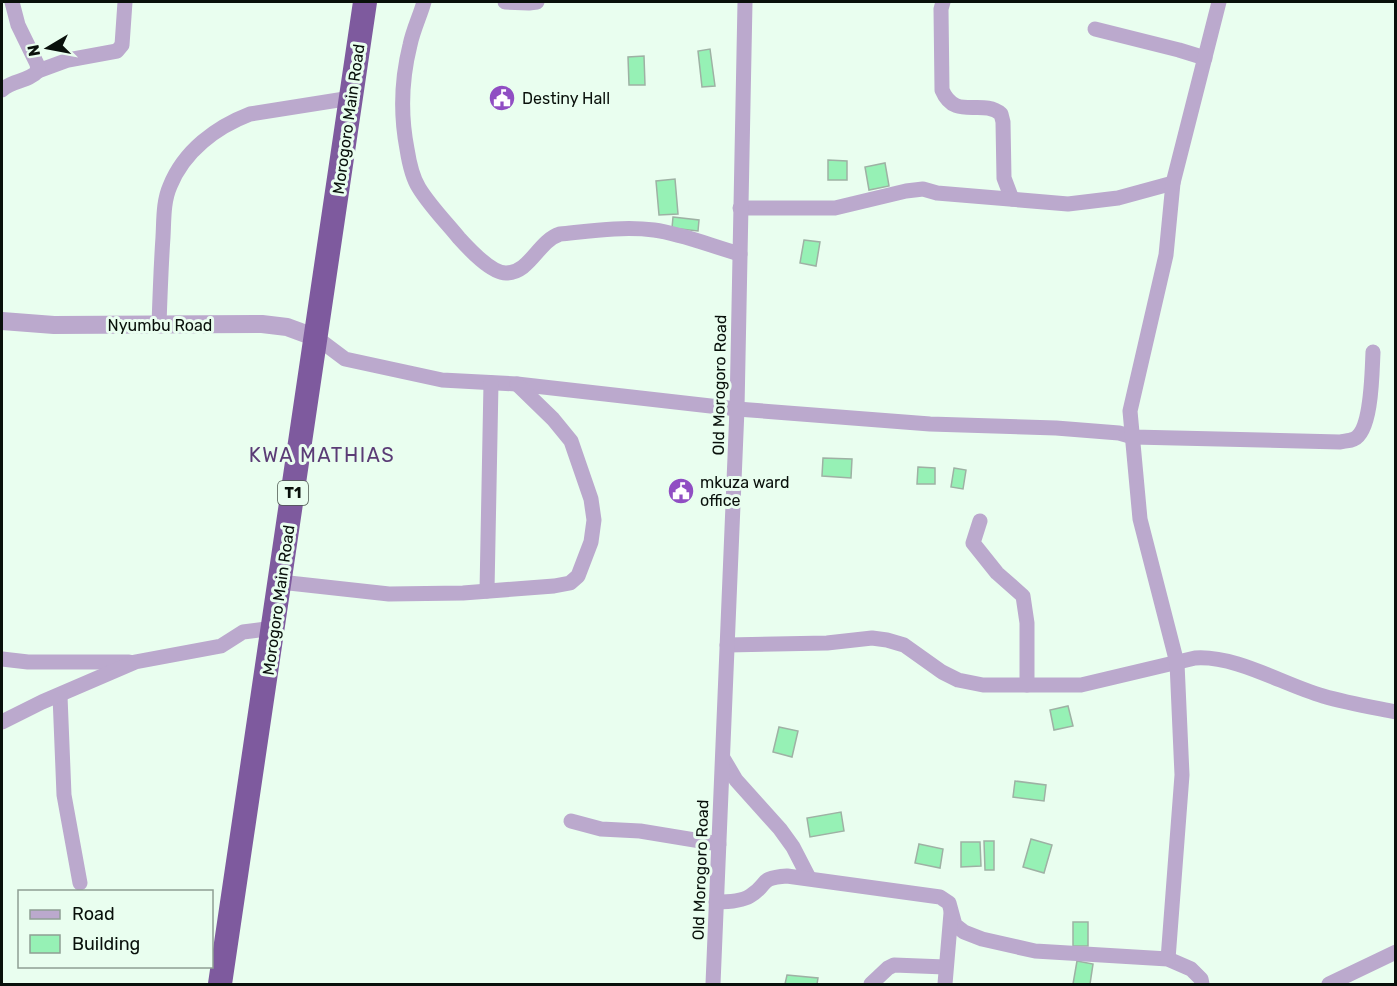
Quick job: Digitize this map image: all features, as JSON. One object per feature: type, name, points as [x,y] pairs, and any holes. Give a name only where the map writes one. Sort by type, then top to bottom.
[{"type":"highway","name":"Morogoro Main Road","points":[[220,984],[365,2]]},
{"type":"street","points":[[12,2],[18,25],[38,64],[38,71]]},
{"type":"street","points":[[3,87],[68,60],[117,51],[122,45],[125,2]]},
{"type":"street","points":[[423,2],[404,75],[402,122],[409,159],[419,188],[467,247],[483,261],[498,272],[515,271],[526,265],[550,237],[560,234],[622,229],[654,230],[693,239],[740,254]]},
{"type":"street","points":[[505,2],[537,2]]},
{"type":"street","name":"Old Morogoro Road","points":[[713,984],[737,409],[745,2]]},
{"type":"street","points":[[943,2],[941,9],[942,90],[946,98],[956,106],[992,109],[1001,114],[1004,178],[1012,199]]},
{"type":"street","points":[[1168,959],[1182,776],[1177,663],[1140,519],[1126,435],[1166,255],[1173,183],[1219,2]]},
{"type":"street","points":[[1095,29],[1204,58]]},
{"type":"street","points":[[159,325],[164,211],[169,188],[177,171],[193,151],[235,120],[250,114],[351,98]]},
{"type":"street","points":[[740,208],[835,208],[923,189],[937,193],[1068,204],[1118,198],[1173,183]]},
{"type":"street","name":"Nyumbu Road","points":[[2,321],[54,325],[262,324],[287,327],[317,338]]},
{"type":"street","points":[[317,338],[345,359],[442,380],[517,384],[737,409],[930,424],[1056,428],[1126,435],[1340,442],[1354,439],[1361,434],[1367,418],[1373,352]]},
{"type":"street","points":[[487,591],[492,383]]},
{"type":"street","points":[[280,582],[389,594],[487,591],[570,583],[578,576],[591,542],[594,520],[591,499],[570,441],[553,418],[517,384]]},
{"type":"street","points":[[980,521],[973,543],[997,573],[1023,596],[1028,623],[1027,685]]},
{"type":"street","points":[[2,659],[28,662],[135,662],[220,646],[243,632],[274,628]]},
{"type":"street","points":[[727,645],[827,643],[872,638],[887,640],[904,645],[932,667],[958,680],[983,685],[1081,685],[1195,658],[1214,657],[1321,696],[1395,712]]},
{"type":"street","points":[[2,722],[135,662]]},
{"type":"street","points":[[60,696],[64,795],[80,883]]},
{"type":"street","points":[[723,759],[736,780],[780,829],[793,847],[809,878]]},
{"type":"street","points":[[571,821],[601,829],[640,831],[719,844]]},
{"type":"street","points":[[717,902],[751,896],[767,879],[773,877],[809,878],[940,897],[949,903],[955,925],[964,932],[982,939],[1035,951],[1168,959],[1191,969],[1201,979],[1202,984]]},
{"type":"street","points":[[945,984],[951,913]]},
{"type":"street","points":[[1329,984],[1395,952]]},
{"type":"street","points":[[871,984],[894,965],[945,967]]},
{"type":"building","points":[[710,49],[715,86],[702,87],[698,51]]},
{"type":"building","points":[[644,56],[645,85],[629,85],[628,57]]},
{"type":"building","points":[[828,160],[847,161],[847,180],[828,180]]},
{"type":"building","points":[[885,163],[889,186],[869,190],[865,167]]},
{"type":"building","points":[[675,179],[678,214],[659,215],[656,181]]},
{"type":"building","points":[[673,217],[699,220],[698,231],[672,228]]},
{"type":"building","points":[[804,240],[820,242],[816,266],[800,263]]},
{"type":"building","points":[[823,458],[852,459],[851,478],[822,476]]},
{"type":"building","points":[[918,467],[935,468],[935,484],[917,484]]},
{"type":"building","points":[[954,468],[966,470],[963,489],[951,487]]},
{"type":"building","points":[[1068,706],[1073,726],[1054,730],[1050,710]]},
{"type":"building","points":[[779,727],[798,731],[792,757],[773,752]]},
{"type":"building","points":[[1015,781],[1046,785],[1044,801],[1013,797]]},
{"type":"building","points":[[841,812],[844,831],[810,837],[807,818]]},
{"type":"building","points":[[1031,839],[1052,845],[1044,873],[1023,867]]},
{"type":"building","points":[[984,841],[994,841],[994,870],[985,870]]},
{"type":"building","points":[[961,842],[980,842],[981,866],[961,867]]},
{"type":"building","points":[[919,844],[943,849],[940,868],[915,863]]},
{"type":"building","points":[[1073,922],[1088,922],[1088,946],[1073,946]]},
{"type":"building","points":[[1077,961],[1093,964],[1090,984],[1073,984]]},
{"type":"building","points":[[787,975],[818,978],[817,984],[785,984]]},
{"type":"place","name":"Destiny Hall","points":[[502,98]]},
{"type":"place","name":"mkuza ward office","points":[[681,491]]},
{"type":"district","name":"KWA MATHIAS","points":[[322,455]]}]
